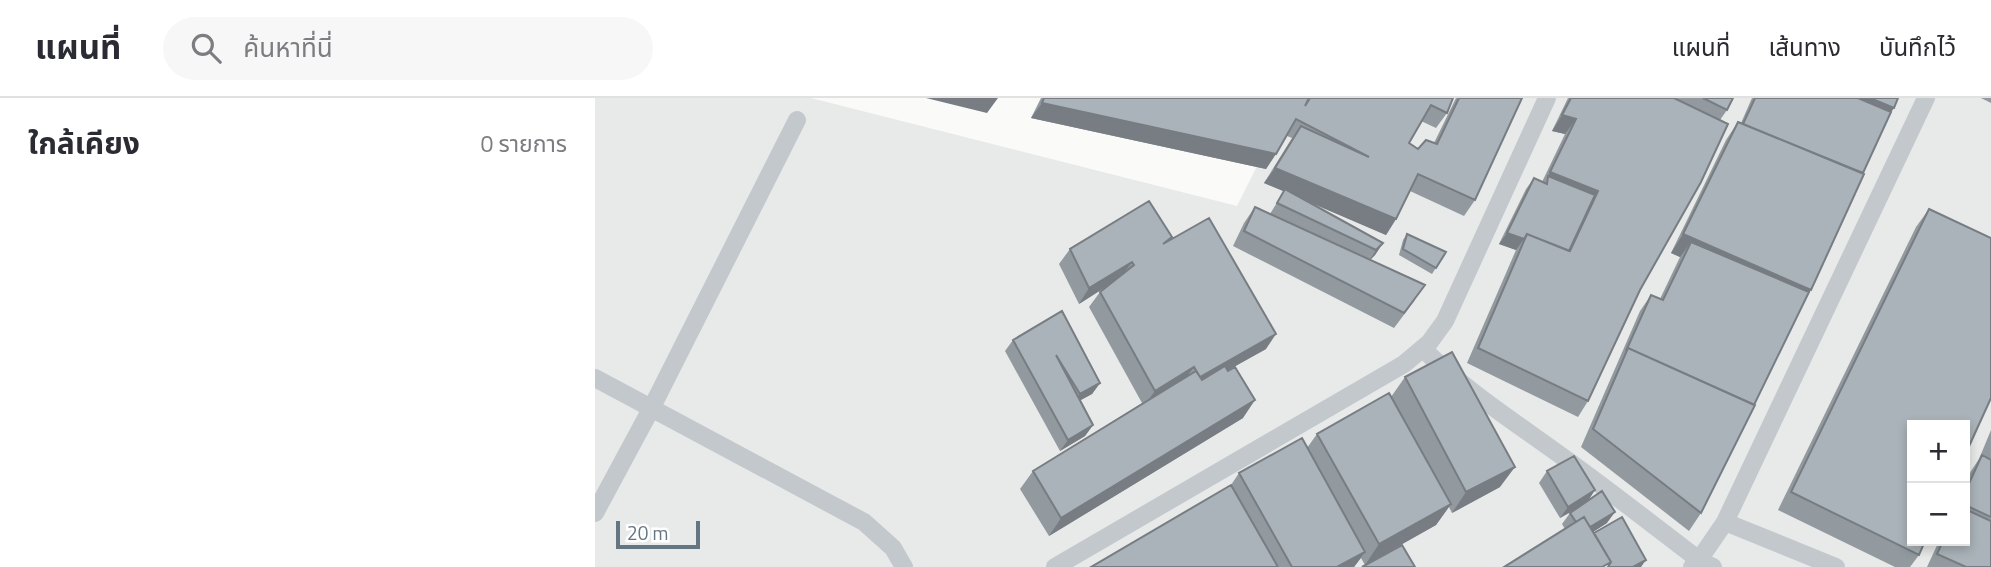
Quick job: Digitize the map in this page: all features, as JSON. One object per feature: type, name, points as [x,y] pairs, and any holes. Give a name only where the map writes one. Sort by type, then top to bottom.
[{"type":"lane","points":[[1055,567],[1404,364],[1423,349],[1445,321],[1547,98]]},
{"type":"lane","points":[[1423,349],[1443,369],[1701,565],[1725,522],[1926,98]]},
{"type":"lane","points":[[595,513],[651,409],[797,120]]},
{"type":"lane","points":[[595,379],[864,522],[893,548],[904,567]]},
{"type":"lane","points":[[1725,522],[1836,567]]},
{"type":"shaded area","points":[[595,98],[811,98],[1237,206],[1291,98],[1991,98],[1991,567],[595,567]]},
{"type":"building","points":[[1044,98],[1309,98],[1305,106],[1310,98],[1453,98],[1447,113],[1431,105],[1409,143],[1418,149],[1426,140],[1437,144],[1459,98],[1522,98],[1475,200],[1418,174],[1396,219],[1275,168],[1301,126],[1369,157],[1296,119],[1276,154],[1042,103]]},
{"type":"building","points":[[1571,98],[1674,98],[1728,124],[1701,182],[1640,290],[1588,401],[1478,348],[1527,234],[1570,251],[1598,191],[1550,172],[1576,119],[1562,115]]},
{"type":"building","points":[[1703,98],[1733,98],[1727,110]]},
{"type":"building","points":[[1755,98],[1858,98],[1891,112],[1863,173],[1743,124]]},
{"type":"building","points":[[1870,98],[1898,98],[1894,108]]},
{"type":"building","points":[[1738,122],[1864,174],[1811,290],[1683,234]]},
{"type":"building","points":[[1548,176],[1595,195],[1569,251],[1527,234],[1524,239],[1507,233],[1534,178],[1547,184]]},
{"type":"building","points":[[1285,189],[1383,243],[1376,250],[1277,203]]},
{"type":"building","points":[[1149,201],[1172,237],[1163,244],[1209,218],[1276,334],[1200,377],[1194,367],[1155,391],[1100,292],[1134,265],[1132,262],[1089,288],[1070,249]]},
{"type":"building","points":[[1255,207],[1425,285],[1404,313],[1244,231]]},
{"type":"building","points":[[1929,209],[1991,238],[1991,398],[1970,444],[1970,420],[1907,420],[1907,546],[1923,546],[1919,555],[1791,492]]},
{"type":"building","points":[[1407,234],[1446,252],[1436,268],[1403,249]]},
{"type":"building","points":[[1691,242],[1809,292],[1754,405],[1628,348],[1626,351],[1651,295],[1663,300]]},
{"type":"building","points":[[1062,311],[1100,383],[1080,394],[1056,355],[1093,425],[1068,440],[1013,340]]},
{"type":"building","points":[[1628,348],[1755,405],[1701,513],[1593,429]]},
{"type":"building","points":[[1452,352],[1515,467],[1466,492],[1405,377]]},
{"type":"building","points":[[1225,366],[1228,371],[1235,367],[1255,400],[1061,518],[1033,471],[1196,371],[1202,380]]},
{"type":"building","points":[[1389,393],[1451,504],[1379,544],[1317,434]]},
{"type":"building","points":[[1302,438],[1365,552],[1337,567],[1292,567],[1239,473]]},
{"type":"building","points":[[1982,455],[1991,460],[1991,517],[1970,507],[1970,481]]},
{"type":"building","points":[[1574,456],[1595,490],[1568,507],[1547,471]]},
{"type":"building","points":[[1231,485],[1278,567],[1091,567]]},
{"type":"building","points":[[1602,491],[1615,512],[1590,527],[1584,517],[1576,522],[1570,513]]},
{"type":"building","points":[[1970,511],[1991,521],[1991,567],[1966,567],[1937,554],[1941,546],[1970,546]]},
{"type":"building","points":[[1584,517],[1611,562],[1602,567],[1504,567]]},
{"type":"building","points":[[1622,517],[1646,560],[1633,567],[1608,567],[1611,562],[1594,533]]},
{"type":"building","points":[[1402,545],[1415,567],[1362,567]]}]
